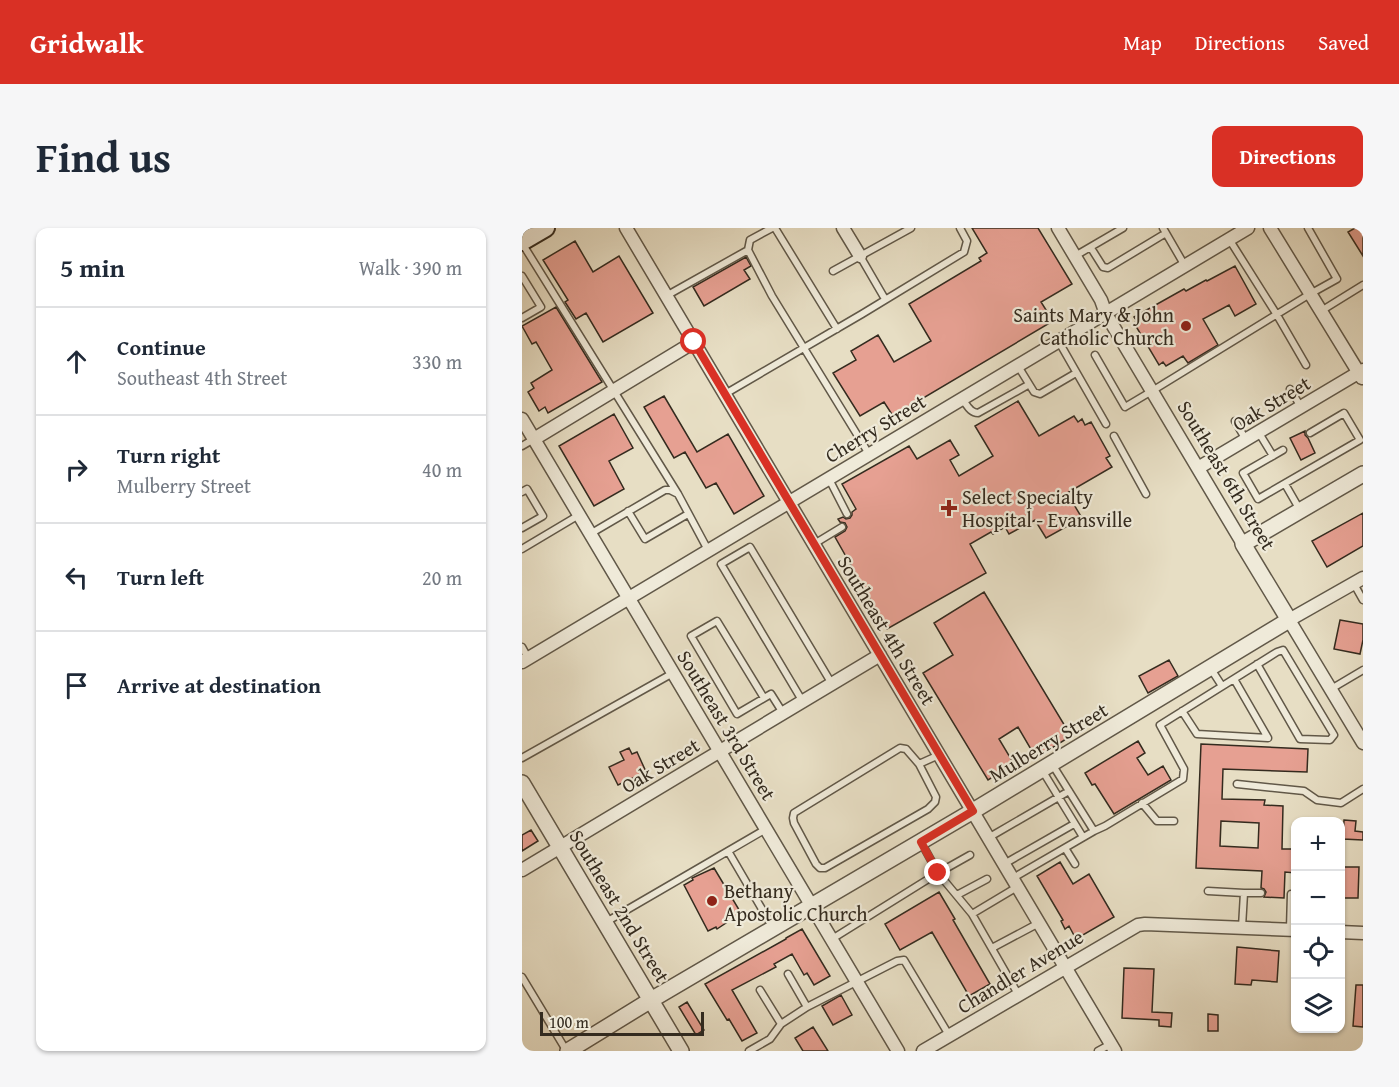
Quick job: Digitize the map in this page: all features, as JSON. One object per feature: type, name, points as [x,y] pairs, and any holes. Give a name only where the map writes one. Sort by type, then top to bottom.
[{"type":"main road","points":[[522,242],[546,228]]},
{"type":"street","name":"Southeast 4th Street","points":[[626,228],[1113,1047]]},
{"type":"street","points":[[843,228],[860,256]]},
{"type":"street","name":"Southeast 6th Street","points":[[1058,228],[1152,392],[1363,743]]},
{"type":"street","name":"Cherry Street","points":[[524,656],[829,479],[1248,228]]},
{"type":"street","points":[[1270,228],[1362,374]]},
{"type":"street","points":[[534,439],[694,342]]},
{"type":"street","name":"Oak Street","points":[[1198,468],[1362,374]]},
{"type":"street","name":"Southeast 3rd Street","points":[[522,419],[898,1051]]},
{"type":"street","points":[[1244,544],[1363,474]]},
{"type":"street","name":"Mulberry Street","points":[[567,1051],[1358,581]]},
{"type":"street","name":"Oak Street","points":[[522,870],[880,656]]},
{"type":"street","name":"Southeast 2nd Street","points":[[522,783],[681,1051]]},
{"type":"street","name":"Chandler Avenue","points":[[923,1051],[1137,925],[1242,928]]},
{"type":"street","points":[[1242,928],[1291,930]]},
{"type":"street","points":[[1345,932],[1363,933]]},
{"type":"lane","points":[[837,328],[774,228],[750,240],[748,250],[772,296],[870,454]]},
{"type":"lane","points":[[833,271],[911,228]]},
{"type":"lane","points":[[724,394],[964,252],[967,241],[960,228]]},
{"type":"lane","points":[[1074,256],[1123,228]]},
{"type":"lane","points":[[1095,355],[1125,407],[1152,392],[1337,279],[1308,228]]},
{"type":"lane","points":[[1091,248],[1103,267],[1108,268],[1164,231],[1185,266]]},
{"type":"lane","points":[[1229,239],[1306,365]]},
{"type":"lane","points":[[522,242],[678,494],[708,550]]},
{"type":"lane","points":[[666,296],[748,250]]},
{"type":"lane","points":[[860,256],[885,299]]},
{"type":"lane","points":[[522,276],[541,307],[522,318]]},
{"type":"lane","points":[[1321,311],[1363,285]]},
{"type":"lane","points":[[1059,342],[1106,424]]},
{"type":"lane","points":[[1018,366],[1028,385],[1034,392],[1040,394],[1076,373]]},
{"type":"lane","points":[[962,399],[969,409],[978,413],[1028,385]]},
{"type":"lane","points":[[1290,389],[1302,407]]},
{"type":"lane","points":[[1283,450],[1243,473],[1258,500],[1360,440],[1344,413],[1310,433]]},
{"type":"lane","points":[[1235,421],[1247,440]]},
{"type":"lane","points":[[1259,433],[1273,456]]},
{"type":"lane","points":[[1114,436],[1146,494]]},
{"type":"lane","points":[[522,446],[534,439]]},
{"type":"lane","points":[[829,479],[847,514]]},
{"type":"lane","points":[[1285,484],[1300,511]]},
{"type":"lane","points":[[522,492],[527,489],[543,516],[522,528]]},
{"type":"lane","points":[[590,534],[665,490],[670,489],[678,494]]},
{"type":"lane","points":[[628,511],[645,539],[688,514]]},
{"type":"lane","points":[[522,549],[579,515]]},
{"type":"lane","points":[[814,544],[842,527]]},
{"type":"lane","points":[[722,542],[731,558]]},
{"type":"lane","points":[[803,702],[721,564],[750,547],[832,684]]},
{"type":"lane","points":[[1358,581],[1363,600]]},
{"type":"lane","points":[[764,698],[717,621],[691,636],[737,714],[771,694],[783,714]]},
{"type":"lane","points":[[972,914],[1065,848],[1183,779],[1184,770],[1160,725],[1257,664],[1277,652],[1284,650],[1334,735],[1330,740],[1300,739],[1257,664]]},
{"type":"lane","points":[[1210,668],[1222,686]]},
{"type":"lane","points":[[1331,689],[1363,670]]},
{"type":"lane","points":[[522,758],[674,673]]},
{"type":"lane","points":[[1182,711],[1197,734],[1268,738],[1234,679]]},
{"type":"lane","points":[[900,748],[906,749],[919,764],[934,792],[935,802],[927,809],[825,868],[820,868],[794,823],[794,813],[900,748]]},
{"type":"lane","points":[[919,764],[939,754]]},
{"type":"lane","points":[[1047,767],[1069,790],[1094,831]]},
{"type":"lane","points":[[1047,767],[1059,797],[1083,837]]},
{"type":"lane","points":[[1237,784],[1304,790],[1317,801],[1341,803],[1363,789]]},
{"type":"lane","points":[[988,837],[1069,790]]},
{"type":"lane","points":[[1142,803],[1157,821],[1174,821]]},
{"type":"lane","points":[[1004,864],[1074,824]]},
{"type":"lane","points":[[605,922],[766,829]]},
{"type":"lane","points":[[921,842],[938,873],[972,914],[1018,994]]},
{"type":"lane","points":[[1065,848],[1075,864]]},
{"type":"lane","points":[[728,851],[773,928]]},
{"type":"lane","points":[[832,939],[970,855]]},
{"type":"lane","points":[[957,895],[987,879]]},
{"type":"lane","points":[[1208,891],[1261,893]]},
{"type":"lane","points":[[1242,928],[1244,893]]},
{"type":"lane","points":[[1290,894],[1293,925]]},
{"type":"lane","points":[[992,948],[1039,923]]},
{"type":"lane","points":[[749,1051],[770,1039],[781,1024],[807,1007],[897,961],[904,960],[950,1035]]},
{"type":"lane","points":[[788,974],[807,1007]]},
{"type":"lane","points":[[522,977],[567,1051]]},
{"type":"lane","points":[[760,990],[781,1024]]},
{"type":"lane","points":[[1098,1051],[1113,1047]]},
{"type":"building","points":[[972,228],[1038,228],[1072,284],[1041,302],[1053,321],[893,416],[884,402],[860,416],[833,373],[856,360],[851,351],[878,335],[894,362],[931,341],[909,304],[981,261],[979,258],[987,253]]},
{"type":"building","points":[[1355,228],[1363,228],[1363,256],[1348,232]]},
{"type":"building","points":[[575,241],[593,272],[619,256],[653,313],[603,342],[586,313],[576,319],[565,302],[568,300],[543,260]]},
{"type":"building","points":[[746,257],[751,266],[744,270],[750,279],[704,306],[693,287]]},
{"type":"building","points":[[1235,266],[1256,304],[1235,316],[1229,305],[1203,319],[1218,345],[1188,363],[1183,356],[1166,366],[1163,362],[1159,365],[1134,323],[1137,321],[1134,317],[1184,289],[1186,291]]},
{"type":"building","points":[[556,307],[602,382],[548,413],[545,407],[539,411],[528,392],[534,388],[531,383],[552,370],[536,342],[532,344],[522,326]]},
{"type":"building","points":[[664,396],[697,452],[728,434],[764,496],[734,514],[716,483],[706,488],[685,452],[674,458],[644,407]]},
{"type":"building","points":[[1018,401],[1039,436],[1074,416],[1078,422],[1082,419],[1085,425],[1091,422],[1110,456],[1106,458],[1112,467],[1067,493],[1082,518],[1046,538],[1035,520],[1009,534],[1005,527],[993,534],[991,532],[970,544],[986,573],[887,629],[835,537],[847,527],[838,519],[850,518],[856,509],[842,484],[909,446],[917,459],[950,440],[959,455],[950,460],[959,476],[993,456],[975,426]]},
{"type":"building","points":[[614,414],[633,448],[609,461],[624,489],[594,506],[559,446]]},
{"type":"building","points":[[1305,431],[1315,453],[1301,460],[1290,438]]},
{"type":"building","points":[[1363,513],[1363,546],[1327,567],[1312,541]]},
{"type":"building","points":[[984,592],[1071,736],[1036,758],[1018,727],[999,739],[1014,764],[988,780],[923,673],[953,655],[934,623]]},
{"type":"building","points":[[1340,620],[1363,624],[1360,654],[1334,649]]},
{"type":"building","points":[[1169,660],[1178,676],[1148,693],[1139,676]]},
{"type":"building","points":[[1138,741],[1145,753],[1137,758],[1148,775],[1163,766],[1171,780],[1114,814],[1095,784],[1092,785],[1085,773]]},
{"type":"building","points":[[1201,744],[1308,749],[1307,772],[1223,769],[1222,799],[1265,800],[1264,805],[1283,806],[1282,849],[1291,849],[1291,873],[1285,872],[1284,898],[1264,897],[1266,892],[1261,888],[1262,871],[1196,868]],"holes":[[[1221,821],[1259,823],[1258,848],[1220,846]]]},
{"type":"building","points":[[629,748],[632,754],[637,752],[647,774],[618,785],[609,767],[624,760],[620,752]]},
{"type":"building","points":[[1345,820],[1356,821],[1355,831],[1363,832],[1363,840],[1345,839]]},
{"type":"building","points":[[531,830],[538,841],[522,851],[522,835]]},
{"type":"building","points":[[1060,862],[1073,884],[1089,874],[1114,917],[1076,939],[1069,926],[1065,929],[1061,921],[1063,920],[1037,876]]},
{"type":"building","points":[[1345,867],[1359,867],[1358,898],[1345,898]]},
{"type":"building","name":"Bethany Apostolic Church","points":[[714,868],[741,913],[717,929],[716,927],[708,931],[684,885],[693,880],[692,878]]},
{"type":"building","points":[[939,892],[990,984],[969,996],[932,932],[900,950],[885,924]]},
{"type":"building","points":[[802,929],[830,976],[814,985],[807,973],[804,975],[792,954],[774,964],[776,967],[732,990],[757,1033],[742,1041],[705,984]]},
{"type":"building","points":[[1237,947],[1279,951],[1277,982],[1252,980],[1251,985],[1235,984]]},
{"type":"building","points":[[1124,968],[1154,969],[1152,1012],[1172,1013],[1171,1027],[1159,1026],[1159,1020],[1122,1018]]},
{"type":"building","points":[[1356,985],[1363,985],[1363,1027],[1353,1026]]},
{"type":"building","points":[[841,995],[852,1015],[833,1025],[822,1006]]},
{"type":"building","points":[[687,1002],[704,1030],[696,1035],[679,1007]]},
{"type":"building","points":[[1208,1014],[1218,1015],[1218,1031],[1208,1031]]},
{"type":"building","points":[[813,1027],[828,1051],[803,1051],[795,1038]]},
{"type":"place","name":"Saints Mary & John Catholic Church","points":[[1186,326]]},
{"type":"place","name":"Select Specialty Hospital - Evansville","points":[[949,508]]},
{"type":"place","name":"Bethany Apostolic Church","points":[[712,901]]},
{"type":"route","points":[[694,342],[973,811],[921,842],[938,873]]}]
